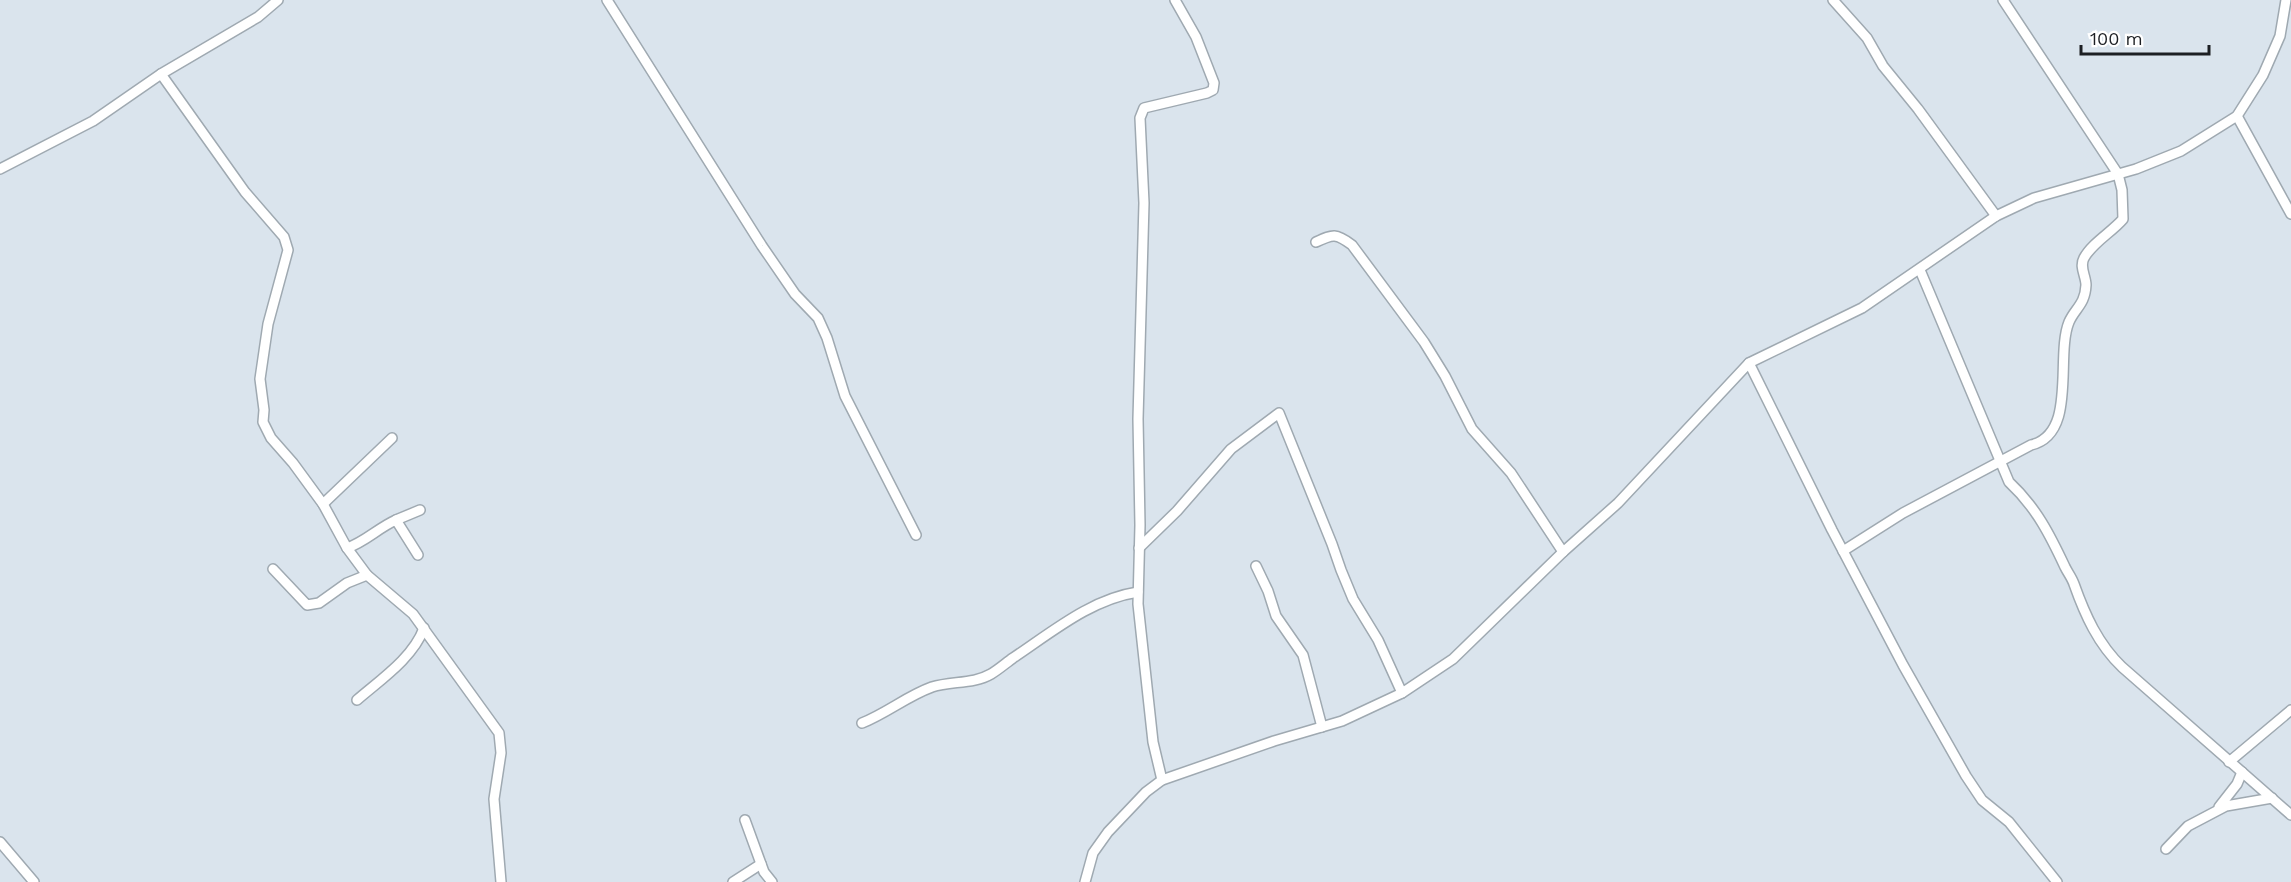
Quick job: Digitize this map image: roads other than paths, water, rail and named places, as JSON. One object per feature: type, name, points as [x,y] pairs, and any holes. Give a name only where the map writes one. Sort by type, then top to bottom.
[{"type":"street","points":[[0,169],[93,121],[124,102],[161,74],[258,17],[278,0]]},
{"type":"street","points":[[607,0],[762,246],[795,294],[818,318],[827,338],[845,396],[915,535]]},
{"type":"street","points":[[1162,780],[1153,742],[1138,592],[1138,419],[1143,203],[1140,113],[1144,108],[1207,93],[1213,90],[1214,83],[1196,37],[1175,0]]},
{"type":"street","points":[[1833,0],[1867,38],[1883,66],[1918,109],[1996,216]]},
{"type":"street","points":[[1843,551],[1904,513],[2031,445],[2040,443],[2059,420],[2063,393],[2064,350],[2070,321],[2082,306],[2086,284],[2084,257],[2123,219],[2122,190],[2118,174],[2003,0]]},
{"type":"street","points":[[1085,882],[1093,853],[1108,832],[1146,792],[1162,780],[1342,721],[1402,693],[1453,659],[1563,552],[1618,503],[1749,363],[1862,308],[1996,216],[2034,198],[2118,174],[2181,152],[2237,116],[2263,75],[2280,36],[2286,0]]},
{"type":"street","points":[[161,74],[245,192],[285,237],[288,250],[268,324],[260,380],[264,410],[263,422],[271,438],[293,463],[323,504],[347,548],[367,575],[413,614],[499,733],[501,753],[494,799],[501,882]]},
{"type":"street","points":[[2237,116],[2291,214]]},
{"type":"street","points":[[1316,242],[1331,235],[1340,236],[1352,245],[1424,342],[1445,376],[1472,429],[1510,473],[1563,552]]},
{"type":"street","points":[[1920,270],[2009,483],[2026,498],[2055,545],[2074,583],[2081,604],[2108,654],[2291,815]]},
{"type":"street","points":[[1749,363],[1843,551],[1903,665],[1966,776],[1982,800],[2009,822],[2057,882]]},
{"type":"street","points":[[1139,548],[1177,511],[1231,449],[1280,413],[1353,599],[1378,640],[1402,693]]},
{"type":"street","points":[[323,504],[392,438]]},
{"type":"street","points":[[347,548],[360,544],[381,526],[420,510]]},
{"type":"street","points":[[396,520],[418,555]]},
{"type":"street","points":[[1256,566],[1269,591],[1276,616],[1303,655],[1322,727]]},
{"type":"street","points":[[273,569],[307,605],[319,603],[347,583],[367,575]]},
{"type":"street","points":[[862,723],[881,715],[909,697],[934,687],[993,673],[1082,612],[1109,598],[1138,592]]},
{"type":"street","points":[[357,700],[391,671],[412,649],[421,637],[424,628]]},
{"type":"street","points":[[2229,762],[2291,710]]},
{"type":"street","points":[[2209,815],[2224,802],[2237,784],[2242,772]]},
{"type":"street","points":[[2166,849],[2188,826],[2226,806],[2272,798]]},
{"type":"street","points":[[745,820],[764,872],[771,882]]},
{"type":"street","points":[[0,842],[34,882]]},
{"type":"street","points":[[734,882],[761,864]]}]
